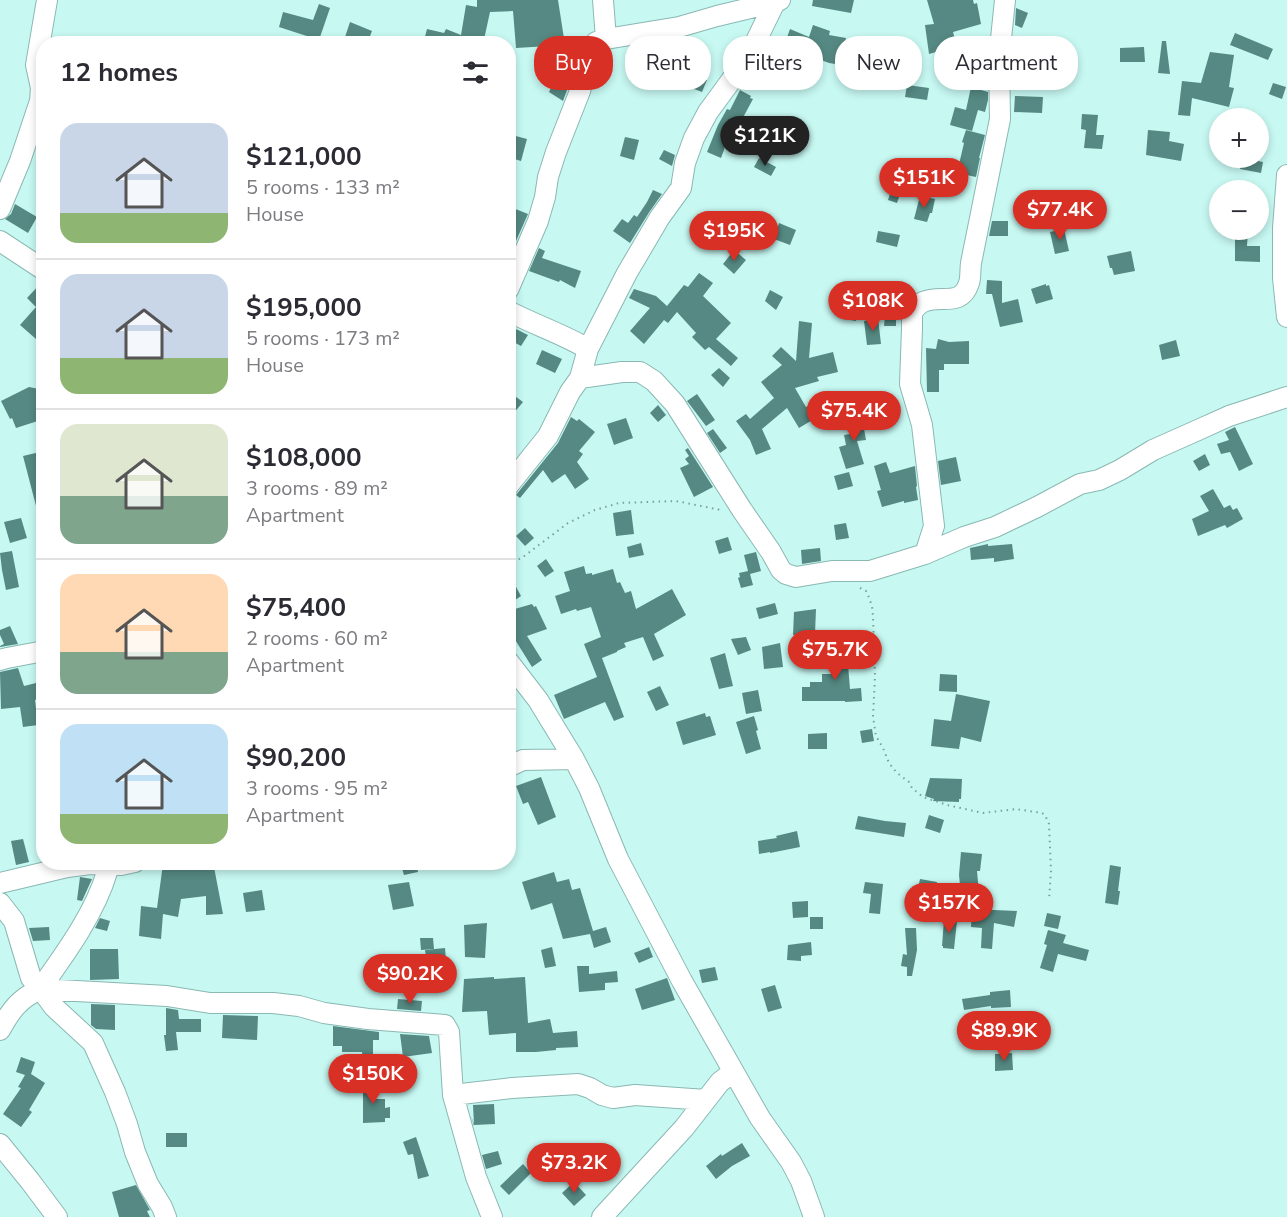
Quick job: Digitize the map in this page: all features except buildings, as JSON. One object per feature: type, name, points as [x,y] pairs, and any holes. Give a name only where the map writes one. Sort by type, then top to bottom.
[{"type":"street","points":[[41,36],[47,0]]},
{"type":"street","points":[[603,0],[606,36]]},
{"type":"street","points":[[925,554],[934,526],[922,425],[910,384],[912,312],[921,303],[930,300],[957,299],[963,294],[969,282],[999,118],[999,57],[1005,0]]},
{"type":"street","points":[[613,38],[679,27],[778,1]]},
{"type":"street","points":[[516,476],[548,436],[580,378],[588,349],[627,273],[660,217],[681,188],[685,163],[694,138],[708,112],[755,44],[778,1]]},
{"type":"street","points":[[516,272],[538,221],[551,169],[580,90]]},
{"type":"street","points":[[0,209],[20,161],[36,113]]},
{"type":"street","points":[[1287,175],[1283,228],[1283,278],[1287,317]]},
{"type":"street","points":[[0,241],[36,265]]},
{"type":"street","points":[[516,314],[588,349]]},
{"type":"street","points":[[580,378],[640,372],[654,381],[675,404],[742,510],[757,529],[781,570],[796,577],[832,571],[870,571],[925,554],[964,537],[995,527],[1080,484],[1099,480],[1153,450],[1229,416],[1286,395]]},
{"type":"street","points":[[0,660],[36,653]]},
{"type":"street","points":[[516,672],[538,700],[574,759],[589,788],[618,859],[733,1072],[760,1118],[791,1162],[801,1181],[814,1217]]},
{"type":"street","points":[[516,763],[523,760],[574,759]]},
{"type":"street","points":[[0,882],[54,870]]},
{"type":"street","points":[[40,989],[72,943],[97,899],[106,870]]},
{"type":"street","points":[[0,903],[14,921],[28,974],[54,1007],[93,1043],[127,1124],[148,1184],[165,1217]]},
{"type":"street","points":[[0,1030],[16,1005],[27,995],[40,989],[167,996],[210,1004],[273,1003],[346,1016],[445,1025],[449,1032],[453,1095],[476,1177],[492,1217]]},
{"type":"street","points":[[602,1217],[684,1128],[720,1082],[733,1072]]},
{"type":"street","points":[[453,1095],[512,1088],[578,1084],[613,1098],[635,1095],[706,1100]]},
{"type":"street","points":[[0,1144],[57,1217]]},
{"type":"path","points":[[516,561],[568,523],[595,510],[619,503],[676,501],[719,510],[742,510]]},
{"type":"path","points":[[853,585],[866,591],[872,606],[875,675],[873,717],[876,736],[890,763],[917,793],[934,801],[983,813],[1016,809],[1045,815],[1049,824],[1051,871],[1049,900]]}]
